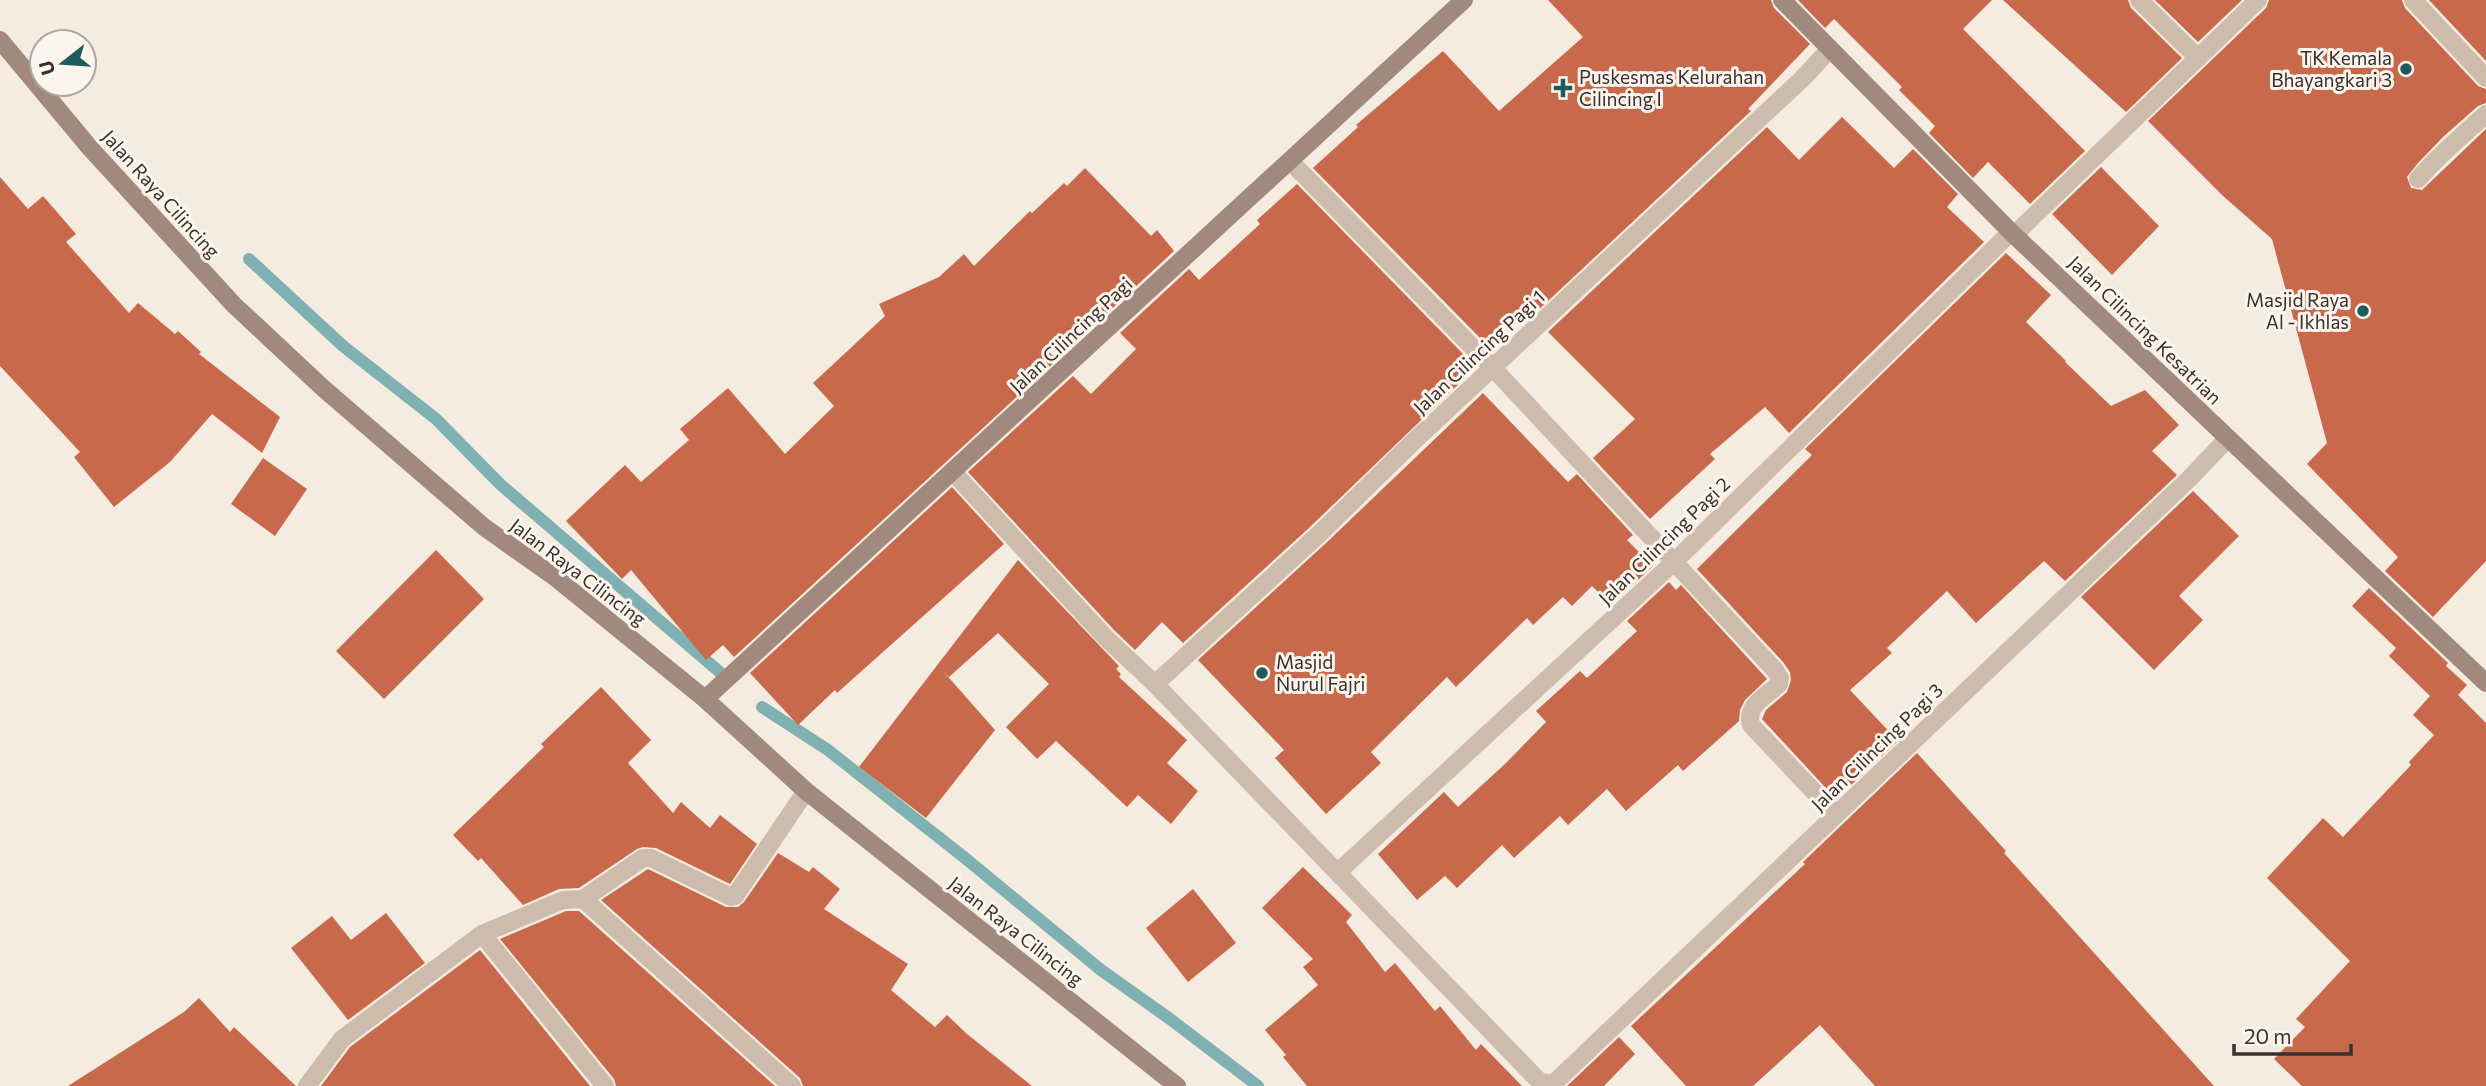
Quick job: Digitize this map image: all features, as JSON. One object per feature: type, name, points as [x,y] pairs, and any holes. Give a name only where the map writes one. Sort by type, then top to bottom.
[{"type":"street","name":"Jalan Cilincing Pagi","points":[[705,699],[1464,0]]},
{"type":"street","name":"Jalan Cilincing Kesatrian","points":[[1783,0],[2013,233],[2486,683]]},
{"type":"street","points":[[2139,0],[2198,58]]},
{"type":"street","name":"Jalan Cilincing Pagi 2","points":[[1338,872],[1674,562],[2258,0]]},
{"type":"street","points":[[2413,0],[2485,74]]},
{"type":"street","name":"Jalan Raya Cilincing","points":[[0,40],[90,148],[234,305],[323,388],[484,527],[556,578],[705,699],[806,791],[1177,1086]]},
{"type":"street","name":"Jalan Cilincing Pagi 1","points":[[1155,684],[1317,536],[1413,442],[1802,79],[1830,49]]},
{"type":"street","points":[[2418,179],[2447,147],[2486,114]]},
{"type":"street","points":[[1290,161],[1493,368],[1775,670],[1780,678],[1779,684],[1750,709],[1748,717],[1751,725],[1836,815]]},
{"type":"street","name":"Jalan Cilincing Pagi 3","points":[[1338,872],[1540,1082],[1553,1084],[2179,488],[2227,439]]},
{"type":"street","points":[[953,472],[1106,638],[1155,684],[1338,872]]},
{"type":"street","points":[[307,1086],[342,1039],[482,934],[563,900],[583,899],[647,857],[731,897],[735,896],[806,791]]},
{"type":"street","points":[[583,899],[792,1086]]},
{"type":"street","points":[[482,934],[605,1086]]},
{"type":"building","points":[[1548,0],[1771,0],[1774,8],[1810,44],[1748,109],[1751,111],[1532,316],[1523,307],[1484,342],[1313,168],[1358,127],[1356,125],[1443,51],[1499,111],[1583,37]]},
{"type":"building","points":[[1798,0],[1992,0],[1963,29],[2085,151],[2030,204],[1988,162],[1973,178],[1929,133],[1935,126],[1899,90],[1902,87],[1834,19],[1825,28]]},
{"type":"building","points":[[2003,0],[2128,0],[2131,8],[2182,58],[2126,112]]},
{"type":"building","points":[[2155,0],[2242,0],[2198,42]]},
{"type":"building","points":[[2269,0],[2402,0],[2405,8],[2478,86],[2486,89],[2486,103],[2478,106],[2443,137],[2407,177],[2411,188],[2422,190],[2486,129],[2486,561],[2433,617],[2385,571],[2398,557],[2307,464],[2327,443],[2272,239],[2222,195],[2148,121],[2266,8]]},
{"type":"building","points":[[2429,0],[2486,0],[2486,61]]},
{"type":"building","points":[[1842,117],[1894,168],[1913,149],[1958,194],[1947,207],[1984,242],[1789,433],[1765,407],[1710,454],[1715,459],[1650,519],[1593,458],[1635,419],[1548,332],[1767,127],[1799,160]]},
{"type":"building","points":[[2101,167],[2159,226],[2112,275],[2052,214]]},
{"type":"building","points":[[1085,168],[1151,236],[1157,230],[1174,251],[1103,317],[1095,309],[1048,351],[1057,360],[734,657],[723,645],[706,660],[631,570],[622,579],[566,521],[625,465],[641,482],[689,440],[680,429],[728,388],[785,454],[834,406],[813,383],[885,316],[879,304],[939,277],[964,254],[974,266],[1030,211],[1032,213],[1064,183],[1067,186]]},
{"type":"building","points":[[0,177],[28,209],[43,196],[76,234],[66,242],[129,313],[138,303],[175,334],[178,331],[201,352],[199,354],[280,417],[262,453],[212,414],[170,462],[114,507],[74,457],[80,452],[0,366]]},
{"type":"building","points":[[1297,184],[1467,358],[1457,367],[1467,376],[1309,528],[1183,643],[1162,622],[1135,650],[968,472],[1073,376],[1091,394],[1136,349],[1120,333],[1189,269],[1199,280],[1260,224],[1257,220]]},
{"type":"building","points":[[2006,253],[2051,295],[2026,322],[2065,362],[2111,406],[2145,390],[2179,425],[2152,451],[2177,475],[2065,581],[2044,561],[1976,623],[1947,591],[1887,648],[1892,653],[1850,690],[1898,741],[1836,799],[1762,719],[1766,710],[1787,692],[1791,680],[1790,672],[1697,569],[1812,455],[1805,449]]},
{"type":"building","points":[[1483,393],[1568,482],[1577,474],[1633,535],[1627,540],[1653,566],[1611,605],[1592,586],[1572,606],[1563,597],[1533,625],[1527,618],[1456,687],[1447,677],[1371,752],[1381,763],[1326,814],[1275,758],[1284,750],[1198,660],[1325,544]]},
{"type":"building","points":[[263,458],[307,489],[275,536],[231,504]]},
{"type":"building","points":[[952,487],[1004,544],[798,725],[750,673]]},
{"type":"building","points":[[2193,491],[2239,536],[2179,596],[2203,620],[2154,670],[2081,597]]},
{"type":"building","points":[[436,550],[484,599],[384,699],[336,651]]},
{"type":"building","points":[[1018,560],[1119,666],[1116,669],[1121,674],[1119,677],[1187,740],[1167,763],[1198,791],[1171,824],[1138,795],[1127,807],[1056,741],[1037,759],[1006,727],[1049,684],[998,633],[949,677],[943,671],[995,730],[926,818],[859,767]]},
{"type":"building","points":[[1669,582],[1676,590],[1681,585],[1767,679],[1745,700],[1739,721],[1683,771],[1678,765],[1626,811],[1607,789],[1568,825],[1560,816],[1514,858],[1502,845],[1457,888],[1445,876],[1417,900],[1378,854],[1444,792],[1458,807],[1505,764],[1546,722],[1536,711],[1580,671],[1587,678],[1637,631],[1627,621]]},
{"type":"building","points":[[2369,588],[2448,663],[2446,666],[2467,685],[2458,695],[2486,723],[2486,1086],[2302,1086],[2274,1059],[2305,1027],[2296,1019],[2350,961],[2267,878],[2323,818],[2343,837],[2411,765],[2409,762],[2434,735],[2413,715],[2430,696],[2389,656],[2396,648],[2352,606]]},
{"type":"building","points":[[601,687],[651,740],[628,763],[673,813],[681,802],[710,828],[720,815],[757,844],[730,884],[656,848],[643,847],[579,888],[559,889],[523,905],[481,858],[478,861],[453,835],[544,747],[541,744]]},
{"type":"building","points":[[1917,753],[2214,1086],[1875,1086],[1820,1025],[1753,1086],[1686,1086],[1631,1026],[1805,864],[1803,862]]},
{"type":"building","points":[[778,853],[809,872],[813,867],[840,889],[824,909],[908,964],[891,990],[935,1027],[947,1015],[1032,1086],[803,1086],[800,1078],[601,900],[648,869],[726,907],[738,907]]},
{"type":"building","points":[[1303,867],[1352,915],[1346,922],[1385,972],[1395,963],[1435,1011],[1440,1006],[1476,1050],[1481,1044],[1522,1086],[1307,1086],[1265,1030],[1318,985],[1303,967],[1313,959],[1262,908]]},
{"type":"building","points":[[1193,889],[1236,943],[1188,982],[1146,928]]},
{"type":"building","points":[[566,911],[579,911],[775,1086],[616,1086],[614,1079],[500,939]]},
{"type":"building","points":[[386,913],[425,963],[348,1020],[291,948],[332,916],[351,940]]},
{"type":"building","points":[[480,950],[590,1086],[321,1086],[350,1047]]},
{"type":"building","points":[[199,998],[230,1032],[234,1027],[296,1086],[68,1086],[184,1012]]},
{"type":"building","points":[[1619,1037],[1635,1054],[1604,1086],[1567,1086]]},
{"type":"waterway","points":[[249,259],[343,346],[436,419],[501,485],[722,674]]},
{"type":"waterway","points":[[762,707],[828,750],[1101,970],[1258,1086]]},
{"type":"place","name":"TK Kemala Bhayangkari 3","points":[[2406,69]]},
{"type":"place","name":"Puskesmas Kelurahan Cilincing I","points":[[1563,88]]},
{"type":"place","name":"Masjid Raya Al - Ikhlas","points":[[2363,311]]},
{"type":"place","name":"Masjid Nurul Fajri","points":[[1262,673]]}]
